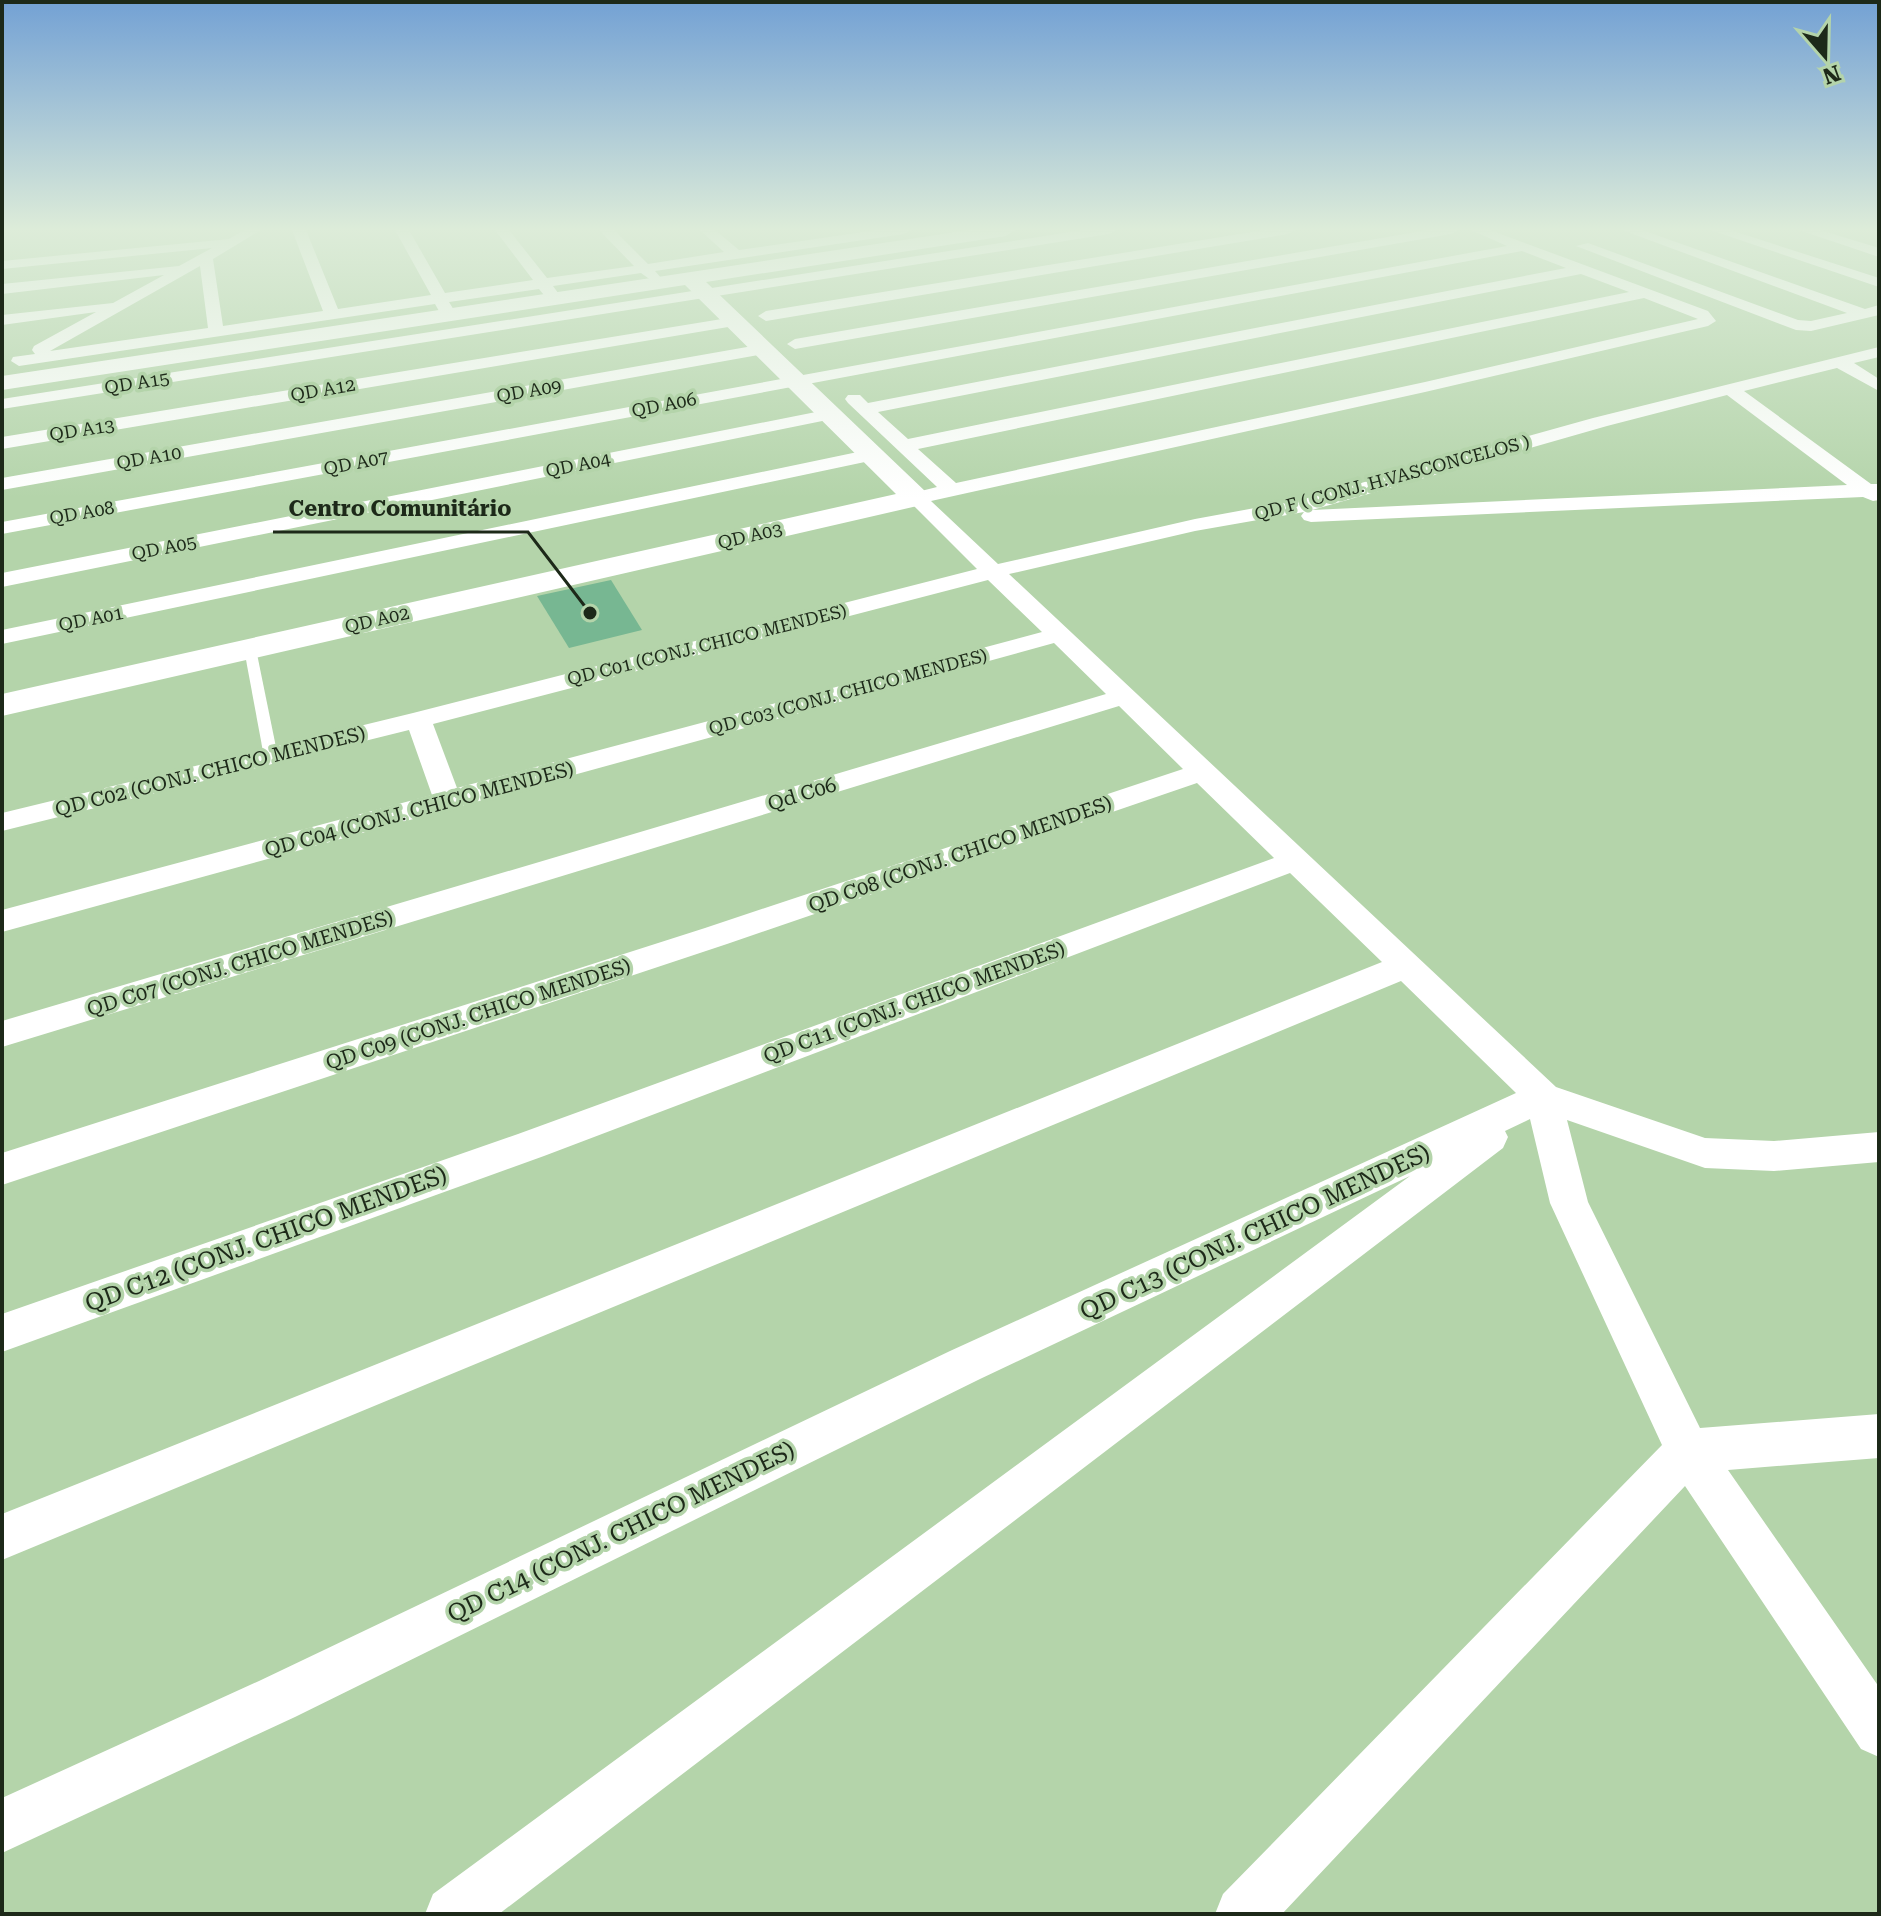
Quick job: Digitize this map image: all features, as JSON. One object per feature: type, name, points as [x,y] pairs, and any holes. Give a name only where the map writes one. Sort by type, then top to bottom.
[{"type":"street","points":[[2,370],[95,319]]},
{"type":"street","points":[[214,319],[216,331]]},
{"type":"street","points":[[19,361],[295,319]]},
{"type":"street","points":[[2,383],[367,319]]},
{"type":"street","name":"QD A15","points":[[2,404],[272,362],[511,319]]},
{"type":"street","points":[[731,319],[1543,1097],[1705,1153],[1774,1156],[1879,1147]]},
{"type":"street","points":[[770,319],[951,490]]},
{"type":"street","points":[[811,359],[1007,319]]},
{"type":"street","points":[[811,359],[1062,319]]},
{"type":"street","points":[[864,409],[1323,319]]},
{"type":"street","points":[[904,446],[1517,319]]},
{"type":"street","points":[[916,498],[1335,407],[1707,319]]},
{"type":"street","points":[[1781,319],[1811,326],[1840,319]]},
{"type":"street","name":"QD A12","points":[[162,417],[734,322]]},
{"type":"street","points":[[26,342],[64,337]]},
{"type":"street","name":"QD A09","points":[[295,432],[764,349]]},
{"type":"street","points":[[1840,362],[1879,352]]},
{"type":"street","name":"QD A06","points":[[501,435],[796,381],[811,359]]},
{"type":"street","points":[[1840,362],[1879,360]]},
{"type":"street","points":[[1840,362],[1879,386]]},
{"type":"street","name":"QD F ( CONJ. H.VASCONCELOS )","points":[[995,571],[1195,525],[1306,505],[1600,422],[1840,362]]},
{"type":"street","points":[[1730,389],[1875,493]]},
{"type":"street","name":"QD A04","points":[[326,517],[831,414]]},
{"type":"street","name":"QD A13","points":[[2,443],[162,417]]},
{"type":"street","name":"QD A10","points":[[2,484],[295,432]]},
{"type":"street","name":"QD A07","points":[[163,499],[501,435]]},
{"type":"street","name":"QD A01","points":[[2,637],[872,455]]},
{"type":"street","points":[[1236,519],[1875,493]]},
{"type":"street","name":"QD A03","points":[[583,573],[916,498]]},
{"type":"street","name":"QD A08","points":[[2,528],[163,499]]},
{"type":"street","name":"QD A05","points":[[2,580],[326,517]]},
{"type":"street","name":"QD C01 (CONJ. CHICO MENDES)","points":[[418,720],[995,571]]},
{"type":"street","name":"QD A02","points":[[2,705],[583,573]]},
{"type":"street","name":"QD C03 (CONJ. CHICO MENDES)","points":[[636,750],[1060,634]]},
{"type":"street","name":"Qd C06","points":[[478,891],[1126,696]]},
{"type":"street","points":[[418,720],[448,800]]},
{"type":"street","name":"QD C02 (CONJ. CHICO MENDES)","points":[[2,822],[418,720]]},
{"type":"street","name":"QD C04 (CONJ. CHICO MENDES)","points":[[2,921],[636,750]]},
{"type":"street","name":"QD C08 (CONJ. CHICO MENDES)","points":[[716,936],[1203,772]]},
{"type":"street","name":"QD C11 (CONJ. CHICO MENDES)","points":[[531,1145],[1297,860]]},
{"type":"street","name":"QD C07 (CONJ. CHICO MENDES)","points":[[2,1034],[478,891]]},
{"type":"street","name":"QD C09 (CONJ. CHICO MENDES)","points":[[2,1169],[716,936]]},
{"type":"street","points":[[2,1537],[1407,965]]},
{"type":"street","points":[[1543,1097],[1569,1203],[1688,1451],[1879,1731]]},
{"type":"street","points":[[453,1914],[1543,1097]]},
{"type":"street","name":"QD C13 (CONJ. CHICO MENDES)","points":[[965,1365],[1543,1097]]},
{"type":"street","name":"QD C12 (CONJ. CHICO MENDES)","points":[[2,1333],[531,1145]]},
{"type":"street","name":"QD C14 (CONJ. CHICO MENDES)","points":[[2,1826],[277,1699],[965,1365]]},
{"type":"street","points":[[1243,1914],[1688,1451],[1879,1436]]},
{"type":"lane","points":[[250,649],[271,757]]},
{"type":"building","points":[[611,580],[642,630],[569,648],[537,596]]},
{"type":"place","name":"Centro Comunitário","points":[[590,613]]}]
